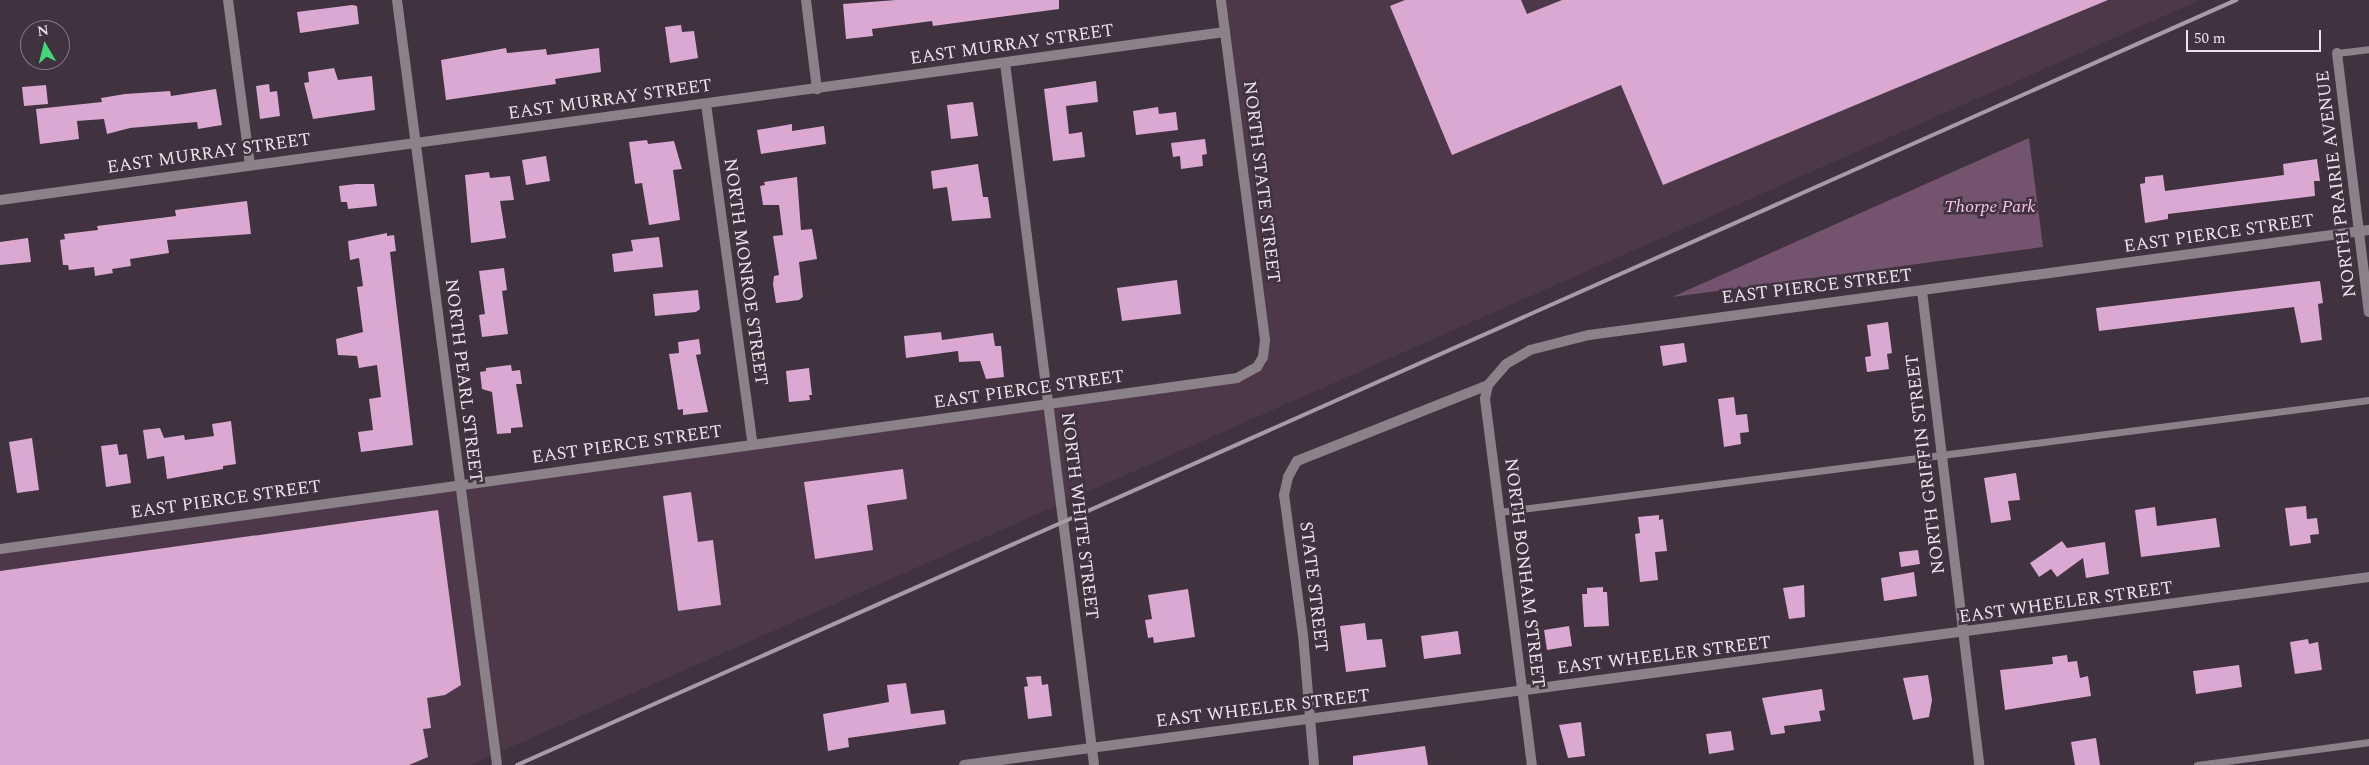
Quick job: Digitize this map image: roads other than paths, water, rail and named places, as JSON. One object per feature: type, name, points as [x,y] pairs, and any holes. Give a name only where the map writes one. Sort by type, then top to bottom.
[{"type":"street","points":[[228,0],[250,165]]},
{"type":"street","name":"NORTH PEARL STREET","points":[[397,0],[497,765]]},
{"type":"street","points":[[806,0],[817,89]]},
{"type":"street","name":"NORTH STATE STREET","points":[[1221,0],[1265,340],[1262,357],[1256,367]]},
{"type":"street","name":"EAST MURRAY STREET","points":[[0,200],[1225,32]]},
{"type":"street","name":"NORTH PRAIRIE AVENUE","points":[[2338,53],[2364,231],[2369,312]]},
{"type":"street","name":"NORTH WHITE STREET","points":[[1005,63],[1094,765]]},
{"type":"street","name":"NORTH MONROE STREET","points":[[706,104],[753,445]]},
{"type":"street","name":"EAST PIERCE STREET","points":[[1297,461],[1488,385],[1515,357],[1545,345],[1589,335],[1633,326],[1922,291],[2364,231]]},
{"type":"street","name":"NORTH GRIFFIN STREET","points":[[1922,291],[1979,765]]},
{"type":"street","name":"EAST PIERCE STREET","points":[[0,548],[1237,378],[1256,367]]},
{"type":"street","name":"NORTH BONHAM STREET","points":[[1488,385],[1485,399],[1532,765]]},
{"type":"street","name":"STATE STREET","points":[[1297,461],[1288,477],[1284,495],[1304,635],[1309,720]]},
{"type":"street","name":"EAST WHEELER STREET","points":[[964,765],[1962,634],[2369,577]]},
{"type":"street","points":[[1309,720],[1314,765]]},
{"type":"lane","points":[[2338,53],[2369,49]]},
{"type":"lane","points":[[1499,512],[2369,400]]},
{"type":"lane","points":[[2197,765],[2369,742]]},
{"type":"railway","points":[[517,765],[2236,0]]},
{"type":"park label","name":"Thorpe Park","points":[[1990,207]]}]
